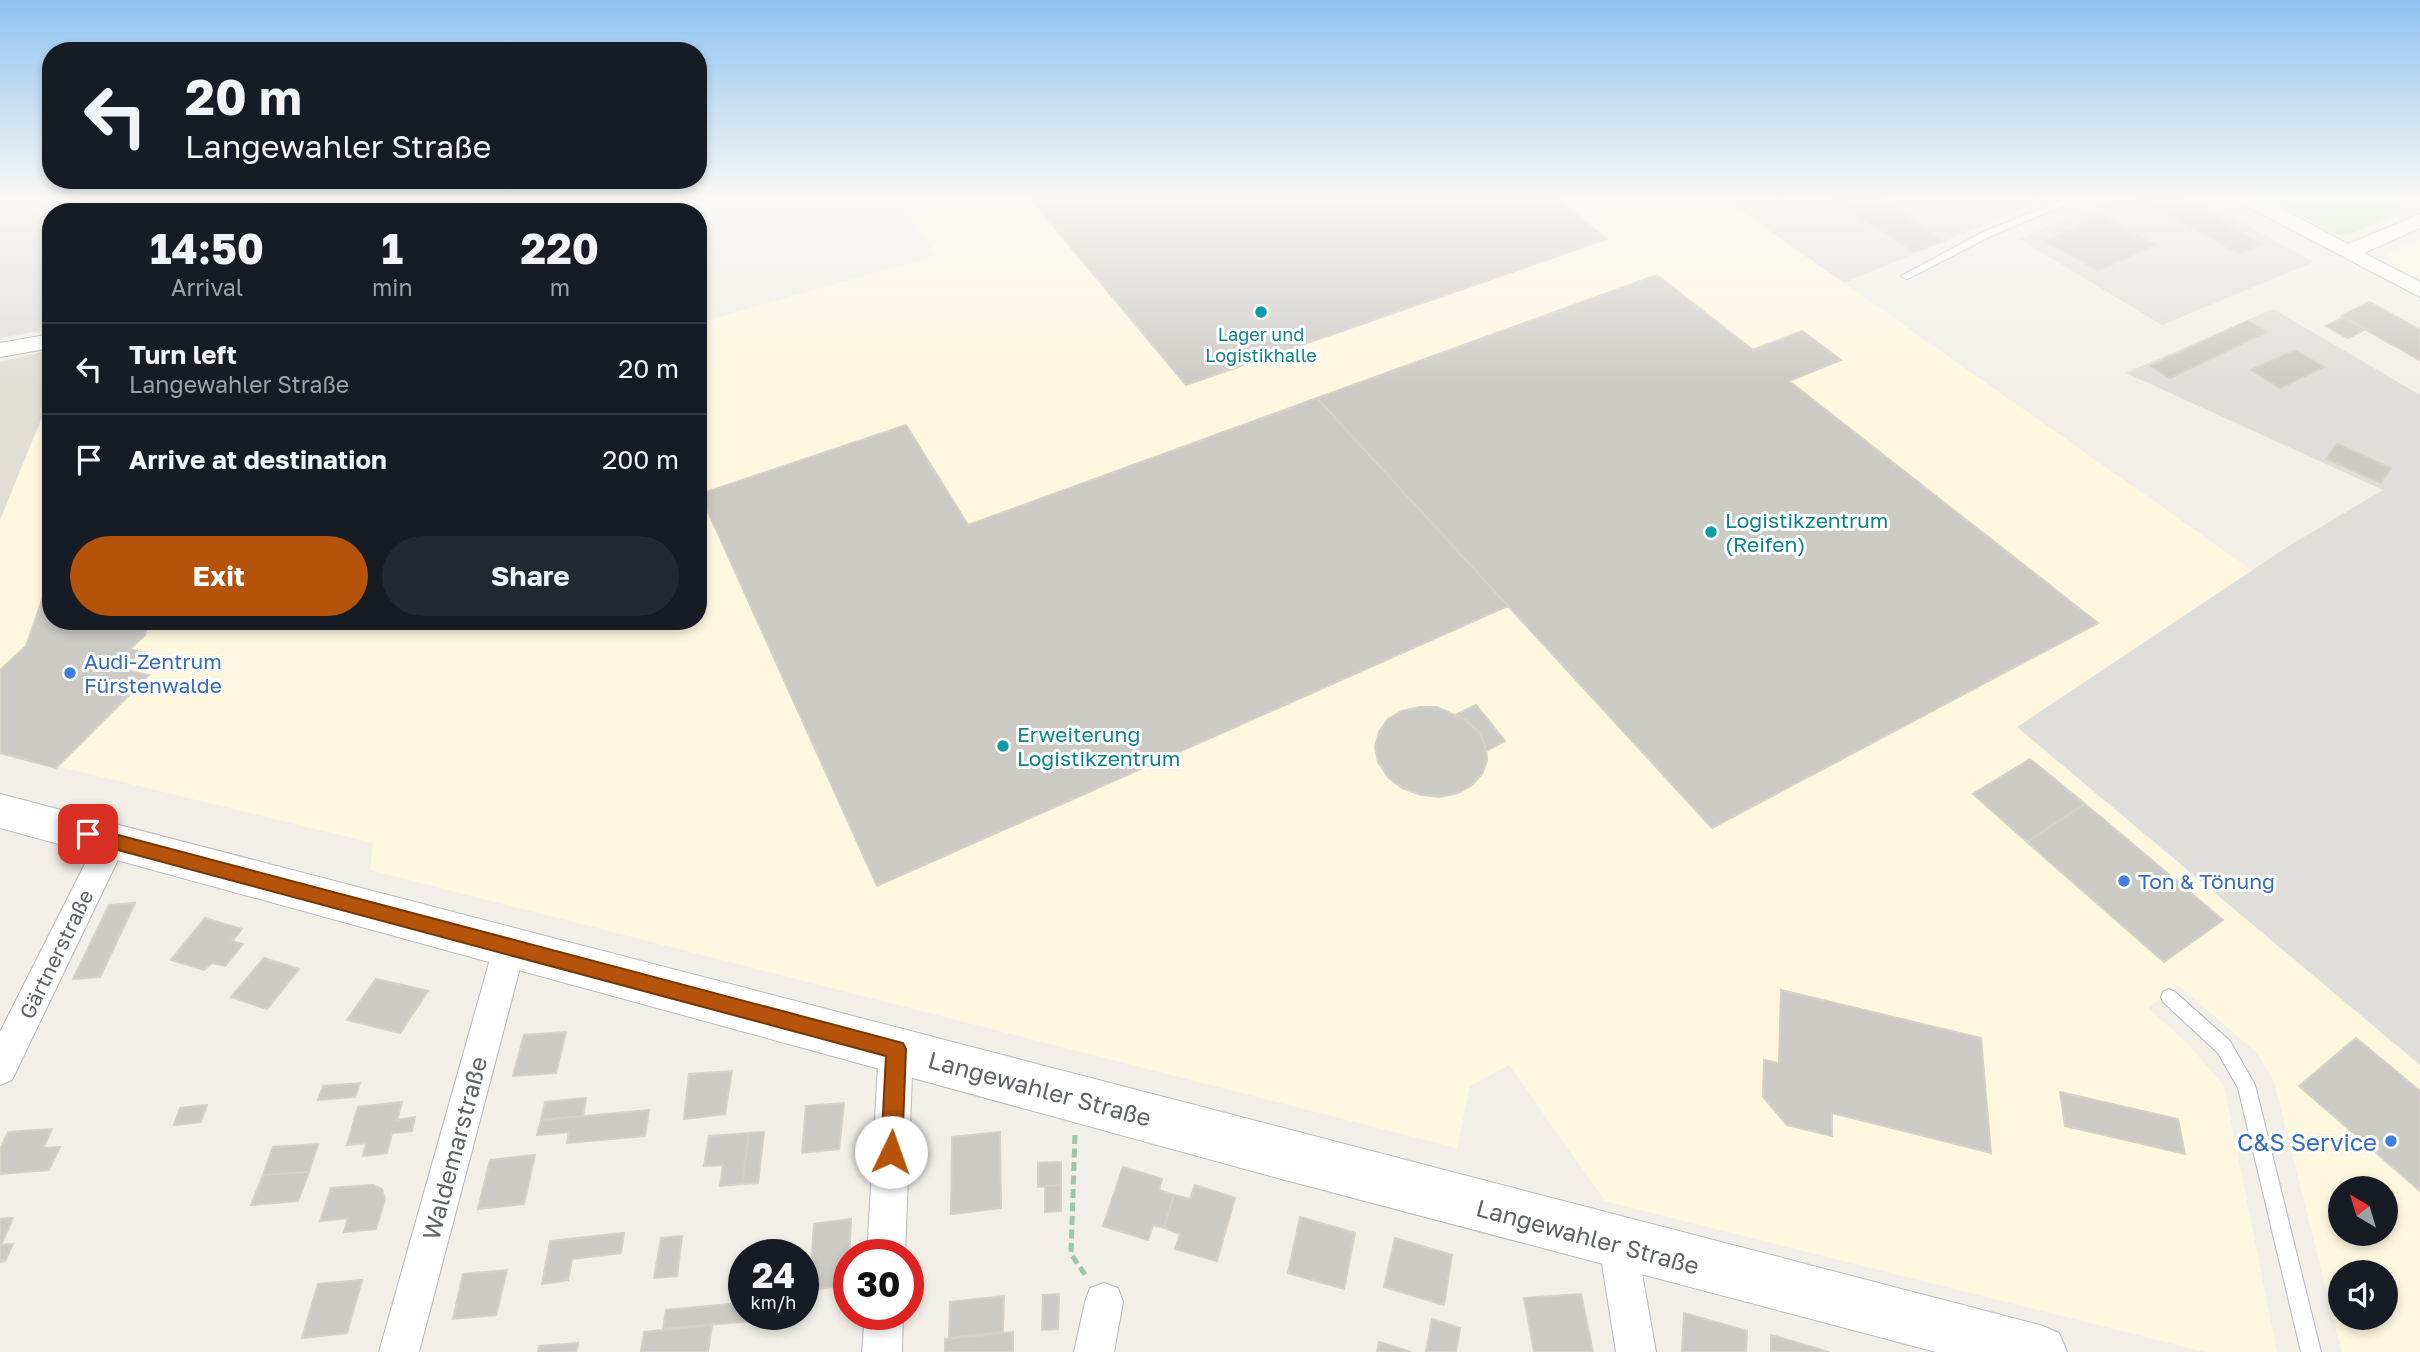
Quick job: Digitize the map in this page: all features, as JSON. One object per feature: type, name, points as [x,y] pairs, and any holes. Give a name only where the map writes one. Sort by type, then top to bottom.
[{"type":"street","points":[[2363,260],[2420,290]]},
{"type":"street","points":[[0,350],[42,343]]},
{"type":"street","name":"Langewahler Straße","points":[[0,811],[510,945],[1618,1245],[2040,1352]]},
{"type":"street","name":"Gärtnerstraße","points":[[0,1068],[112,841]]},
{"type":"street","name":"Waldemarstraße","points":[[399,1352],[510,945]]},
{"type":"street","points":[[887,1239],[896,1049]]},
{"type":"street","points":[[1618,1245],[1636,1352]]},
{"type":"street","points":[[1094,1352],[1104,1302]]},
{"type":"street","points":[[882,1352],[883,1330]]},
{"type":"lane","points":[[1906,276],[1937,260]]},
{"type":"lane","points":[[2169,997],[2224,1047],[2246,1085],[2311,1352]]},
{"type":"path","points":[[1077,1098],[1071,1254],[1104,1302]]},
{"type":"shaded area","points":[[0,260],[42,260],[42,331],[0,338]]},
{"type":"shaded area","points":[[919,260],[1812,260],[2253,571],[2017,727],[2420,1065],[2420,1352],[2342,1352],[2336,1330],[2398,1330],[2398,1260],[2328,1260],[2328,1296],[2274,1081],[2257,1053],[2178,985],[2148,1008],[2186,1042],[2224,1086],[2277,1352],[2205,1352],[1605,1201],[1509,1065],[1470,1086],[1457,1148],[370,870],[373,843],[0,752],[0,520],[42,417],[42,630],[707,630],[707,320]]},
{"type":"shaded area","points":[[1812,260],[1899,260],[1844,283]]},
{"type":"shaded area","points":[[2054,260],[2314,262],[2162,325]]},
{"type":"shaded area","points":[[2420,260],[2420,278],[2389,261]]},
{"type":"shaded area","points":[[2273,309],[2420,395],[2420,1065],[2017,727],[2284,549],[2383,490],[2126,373]]},
{"type":"shaded area","points":[[42,352],[42,417],[0,520],[0,362]]},
{"type":"building","points":[[1082,260],[1546,260],[1186,385]]},
{"type":"building","points":[[2079,260],[2122,260],[2098,271]]},
{"type":"building","name":"Logistikzentrum (Reifen)","points":[[1657,275],[1753,350],[1802,331],[1841,360],[1789,381],[2098,623],[1712,828],[1317,398]]},
{"type":"building","points":[[2370,302],[2420,330],[2420,360],[2341,316]]},
{"type":"building","points":[[2344,317],[2366,329],[2348,338],[2326,326]]},
{"type":"building","points":[[2248,321],[2267,332],[2170,378],[2151,366]]},
{"type":"building","points":[[2295,350],[2324,367],[2280,388],[2251,370]]},
{"type":"building","name":"Erweiterung Logistikzentrum","points":[[1317,398],[1508,606],[877,886],[707,510],[707,492],[906,425],[968,525]]},
{"type":"building","points":[[2337,444],[2391,468],[2381,483],[2326,459]]},
{"type":"building","name":"Audi-Zentrum Fürstenwalde","points":[[42,600],[42,630],[146,630],[145,635],[130,649],[141,652],[123,669],[149,675],[56,768],[0,753],[0,670],[26,646]]},
{"type":"building","points":[[1476,705],[1505,741],[1486,751],[1480,733],[1457,714]]},
{"type":"building","points":[[1437,707],[1468,721],[1480,733],[1486,747],[1487,761],[1482,774],[1472,785],[1458,793],[1440,797],[1421,795],[1402,788],[1388,777],[1378,762],[1375,747],[1379,732],[1388,719],[1402,711]]},
{"type":"building","points":[[2030,759],[2085,804],[2027,842],[1973,794]]},
{"type":"building","name":"Ton & Tönung","points":[[2085,804],[2223,920],[2164,962],[2027,842]]},
{"type":"building","points":[[135,903],[100,977],[73,979],[109,905]]},
{"type":"building","points":[[205,918],[242,929],[232,941],[243,944],[225,966],[212,963],[204,970],[171,960]]},
{"type":"building","points":[[264,958],[299,969],[267,1009],[231,997]]},
{"type":"building","points":[[376,979],[428,991],[400,1033],[347,1020]]},
{"type":"building","points":[[1781,990],[1981,1038],[1991,1153],[1832,1113],[1832,1136],[1787,1125],[1763,1097],[1764,1060],[1779,1063]]},
{"type":"building","points":[[566,1032],[556,1073],[513,1076],[524,1035]]},
{"type":"building","name":"C&S Service","points":[[2356,1038],[2420,1091],[2420,1191],[2299,1086]]},
{"type":"building","points":[[732,1071],[725,1114],[684,1119],[689,1074]]},
{"type":"building","points":[[360,1083],[355,1097],[318,1100],[323,1086]]},
{"type":"building","points":[[2060,1092],[2178,1119],[2185,1154],[2065,1126]]},
{"type":"building","points":[[586,1098],[583,1116],[541,1120],[545,1102]]},
{"type":"building","points":[[402,1102],[397,1120],[415,1117],[412,1131],[392,1133],[387,1153],[363,1156],[366,1143],[347,1145],[358,1107]]},
{"type":"building","points":[[844,1103],[839,1149],[802,1153],[806,1106]]},
{"type":"building","points":[[207,1105],[201,1122],[174,1125],[180,1108]]},
{"type":"building","points":[[649,1110],[645,1136],[567,1143],[569,1132],[537,1135],[541,1120]]},
{"type":"building","points":[[52,1129],[43,1148],[60,1147],[49,1170],[0,1174],[0,1149],[8,1132]]},
{"type":"building","points":[[764,1132],[758,1183],[742,1184],[749,1133]]},
{"type":"building","points":[[1000,1132],[1001,1208],[951,1214],[952,1137]]},
{"type":"building","points":[[749,1133],[742,1184],[720,1186],[723,1165],[704,1166],[709,1136]]},
{"type":"building","points":[[318,1144],[309,1172],[263,1175],[273,1147]]},
{"type":"building","points":[[535,1155],[524,1204],[478,1209],[490,1160]]},
{"type":"building","points":[[1061,1162],[1061,1185],[1038,1187],[1038,1163]]},
{"type":"building","points":[[1123,1167],[1162,1179],[1159,1190],[1174,1195],[1164,1228],[1153,1225],[1148,1240],[1103,1226]]},
{"type":"building","points":[[309,1172],[298,1201],[251,1205],[263,1175]]},
{"type":"building","points":[[373,1185],[382,1189],[385,1199],[376,1229],[344,1232],[348,1218],[320,1221],[331,1188]]},
{"type":"building","points":[[1061,1185],[1061,1211],[1045,1212],[1045,1186]]},
{"type":"building","points":[[1195,1185],[1235,1198],[1217,1261],[1175,1249],[1180,1234],[1164,1228],[1174,1195],[1190,1199]]},
{"type":"building","points":[[1300,1217],[1355,1233],[1344,1289],[1288,1273]]},
{"type":"building","points":[[13,1218],[1,1245],[13,1244],[5,1261],[0,1262],[0,1219]]},
{"type":"building","points":[[851,1219],[850,1239],[833,1239],[833,1287],[819,1289],[819,1239],[813,1239],[814,1224]]},
{"type":"building","points":[[624,1233],[621,1253],[572,1259],[568,1280],[542,1284],[550,1241]]},
{"type":"building","points":[[682,1236],[677,1276],[654,1278],[661,1238]]},
{"type":"building","points":[[1395,1238],[1452,1255],[1444,1305],[1384,1287]]},
{"type":"building","points":[[507,1270],[496,1315],[453,1319],[463,1274]]},
{"type":"building","points":[[362,1280],[347,1333],[302,1338],[318,1284]]},
{"type":"building","points":[[1059,1294],[1058,1329],[1042,1330],[1043,1295]]},
{"type":"building","points":[[1581,1294],[1593,1352],[1534,1352],[1524,1298]]},
{"type":"building","points":[[1004,1296],[1003,1332],[949,1338],[950,1302]]},
{"type":"building","points":[[728,1304],[728,1323],[663,1329],[666,1310]]},
{"type":"building","points":[[1684,1313],[1747,1331],[1746,1352],[1682,1352]]},
{"type":"building","points":[[1432,1319],[1460,1328],[1456,1352],[1426,1352]]},
{"type":"building","points":[[712,1325],[708,1352],[641,1352],[644,1332]]},
{"type":"building","points":[[1013,1332],[1013,1352],[945,1352],[945,1339]]},
{"type":"building","points":[[1771,1335],[1829,1352],[1771,1352]]},
{"type":"building","points":[[1379,1342],[1411,1352],[1377,1352]]},
{"type":"building","points":[[578,1343],[576,1352],[538,1352],[539,1346]]},
{"type":"place","name":"Lager und Logistikhalle","points":[[1261,312]]},
{"type":"place","name":"Logistikzentrum (Reifen)","points":[[1711,532]]},
{"type":"place","name":"Audi-Zentrum Fürstenwalde","points":[[70,673]]},
{"type":"place","name":"Erweiterung Logistikzentrum","points":[[1003,746]]},
{"type":"place","name":"Ton & Tönung","points":[[2124,881]]},
{"type":"place","name":"C&S Service","points":[[2391,1141]]},
{"type":"route","points":[[88,834],[896,1049],[891,1152]]}]
